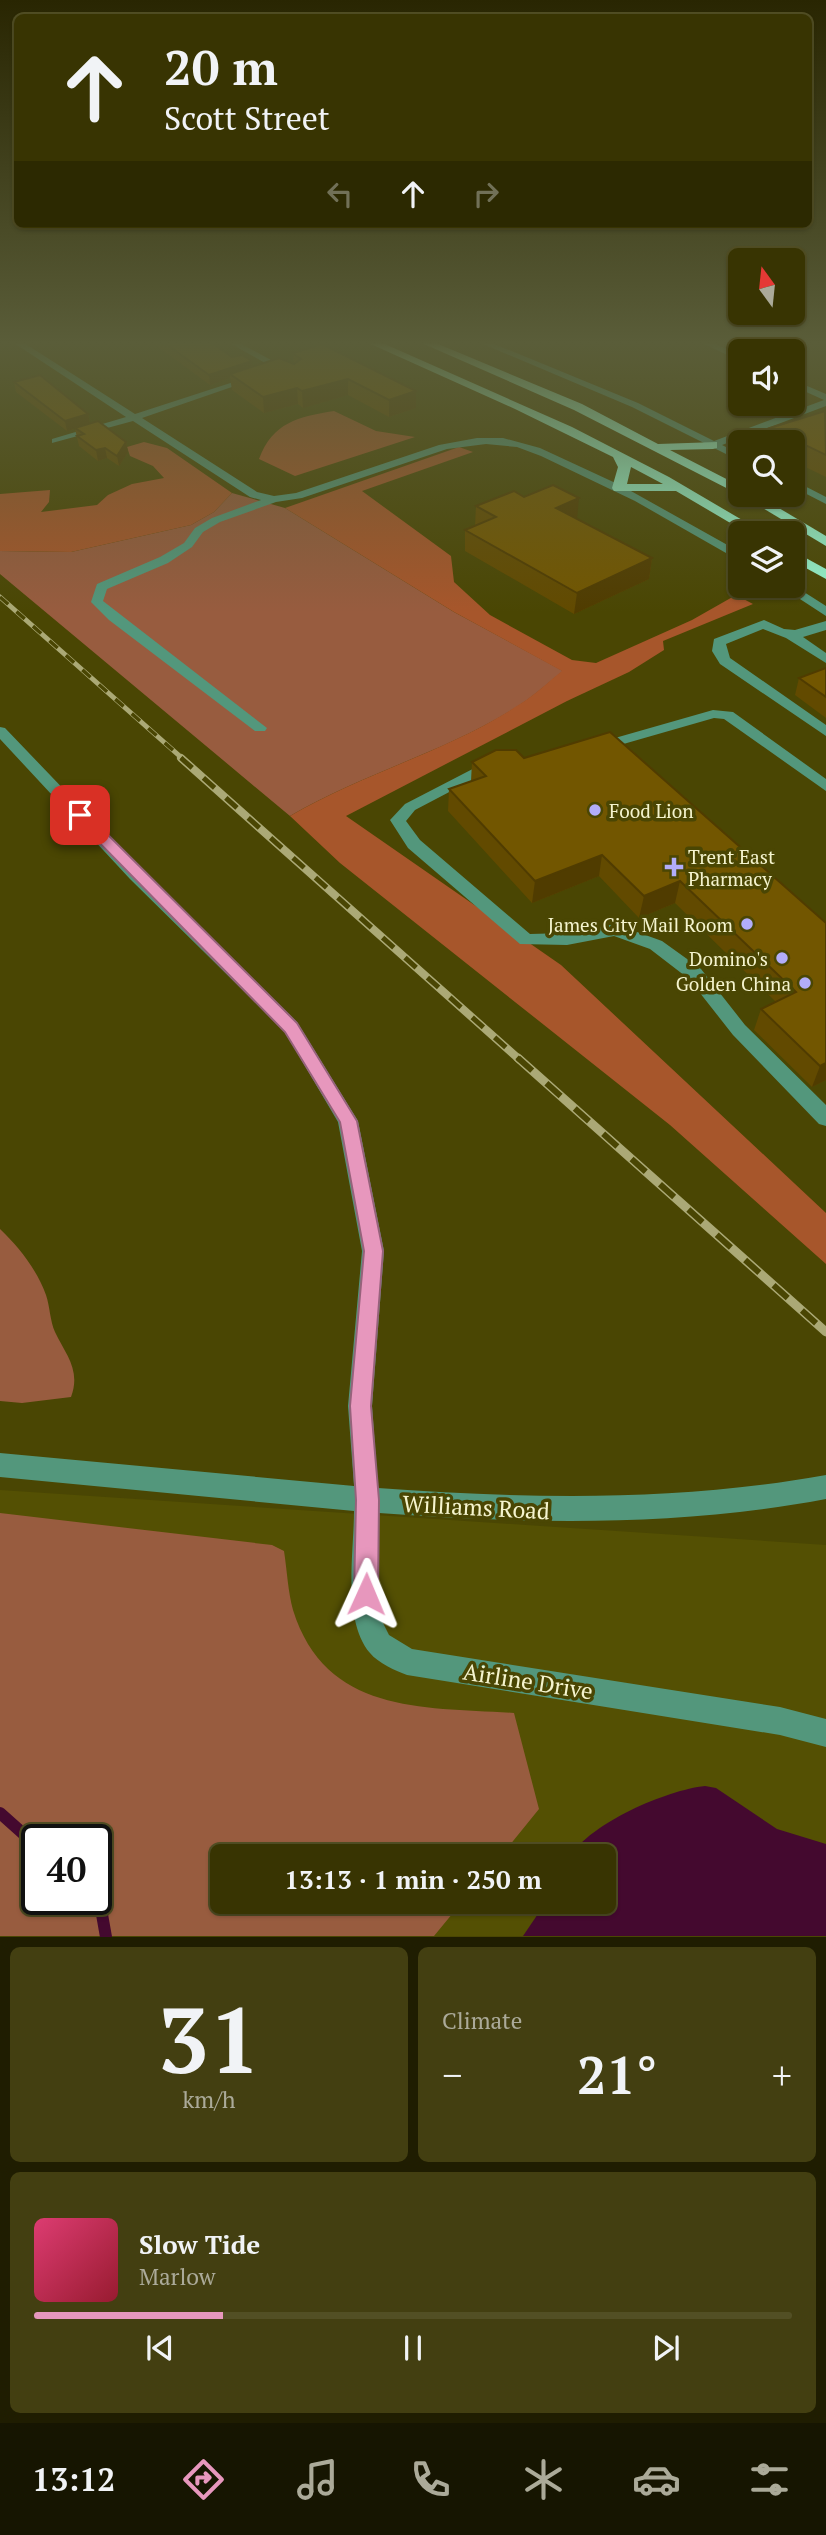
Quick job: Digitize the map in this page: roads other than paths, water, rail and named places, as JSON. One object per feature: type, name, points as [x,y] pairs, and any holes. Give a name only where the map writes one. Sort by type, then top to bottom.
[{"type":"highway","points":[[571,431],[687,490],[738,521]]},
{"type":"highway","points":[[625,431],[728,484]]},
{"type":"highway","points":[[646,442],[672,447],[713,445]]},
{"type":"highway","points":[[713,445],[702,463],[723,481]]},
{"type":"highway","points":[[618,455],[625,463],[626,472],[619,488],[660,487],[687,490]]},
{"type":"highway","points":[[767,507],[826,542]]},
{"type":"highway","points":[[805,562],[826,575]]},
{"type":"street","points":[[56,440],[87,431]]},
{"type":"street","points":[[154,431],[245,491],[274,499]]},
{"type":"street","points":[[686,431],[728,452]]},
{"type":"street","points":[[713,445],[748,431]]},
{"type":"street","points":[[260,728],[113,617],[97,601],[102,587],[164,560],[188,545],[199,530],[216,520],[274,499],[298,496],[443,447],[478,440],[495,440],[528,448],[671,514],[728,550]]},
{"type":"street","points":[[805,490],[826,501]]},
{"type":"street","points":[[804,598],[826,612]]},
{"type":"street","points":[[826,625],[800,635],[791,635],[779,634],[764,624],[719,642],[719,651],[725,660],[826,732]]},
{"type":"street","points":[[791,635],[826,659]]},
{"type":"street","points":[[588,750],[713,713],[728,715],[826,786]]},
{"type":"street","name":"Airline Drive","points":[[0,731],[136,875],[291,1027],[348,1121],[373,1251],[360,1406],[368,1500],[366,1617],[380,1644],[407,1662],[780,1721],[826,1733]]},
{"type":"street","points":[[610,744],[628,759]]},
{"type":"street","points":[[504,763],[495,763],[410,807],[398,820],[414,844],[526,940],[567,939],[615,930],[656,945],[695,974],[738,1030],[826,1118]]},
{"type":"street","name":"Williams Road","points":[[0,1465],[368,1500],[528,1511],[635,1511],[738,1502],[826,1487]]},
{"type":"waterway","points":[[0,1813],[21,1832]]},
{"type":"waterway","points":[[102,1915],[106,1937]]},
{"type":"railway","points":[[0,597],[183,759]]},
{"type":"railway","points":[[181,758],[520,1060]]},
{"type":"railway","points":[[518,1058],[826,1332]]},
{"type":"place","name":"Food Lion","points":[[595,810]]},
{"type":"place","name":"Trent East Pharmacy","points":[[674,867]]},
{"type":"place","name":"James City Mail Room","points":[[747,924]]},
{"type":"place","name":"Domino's","points":[[782,958]]},
{"type":"place","name":"Golden China","points":[[805,983]]}]
